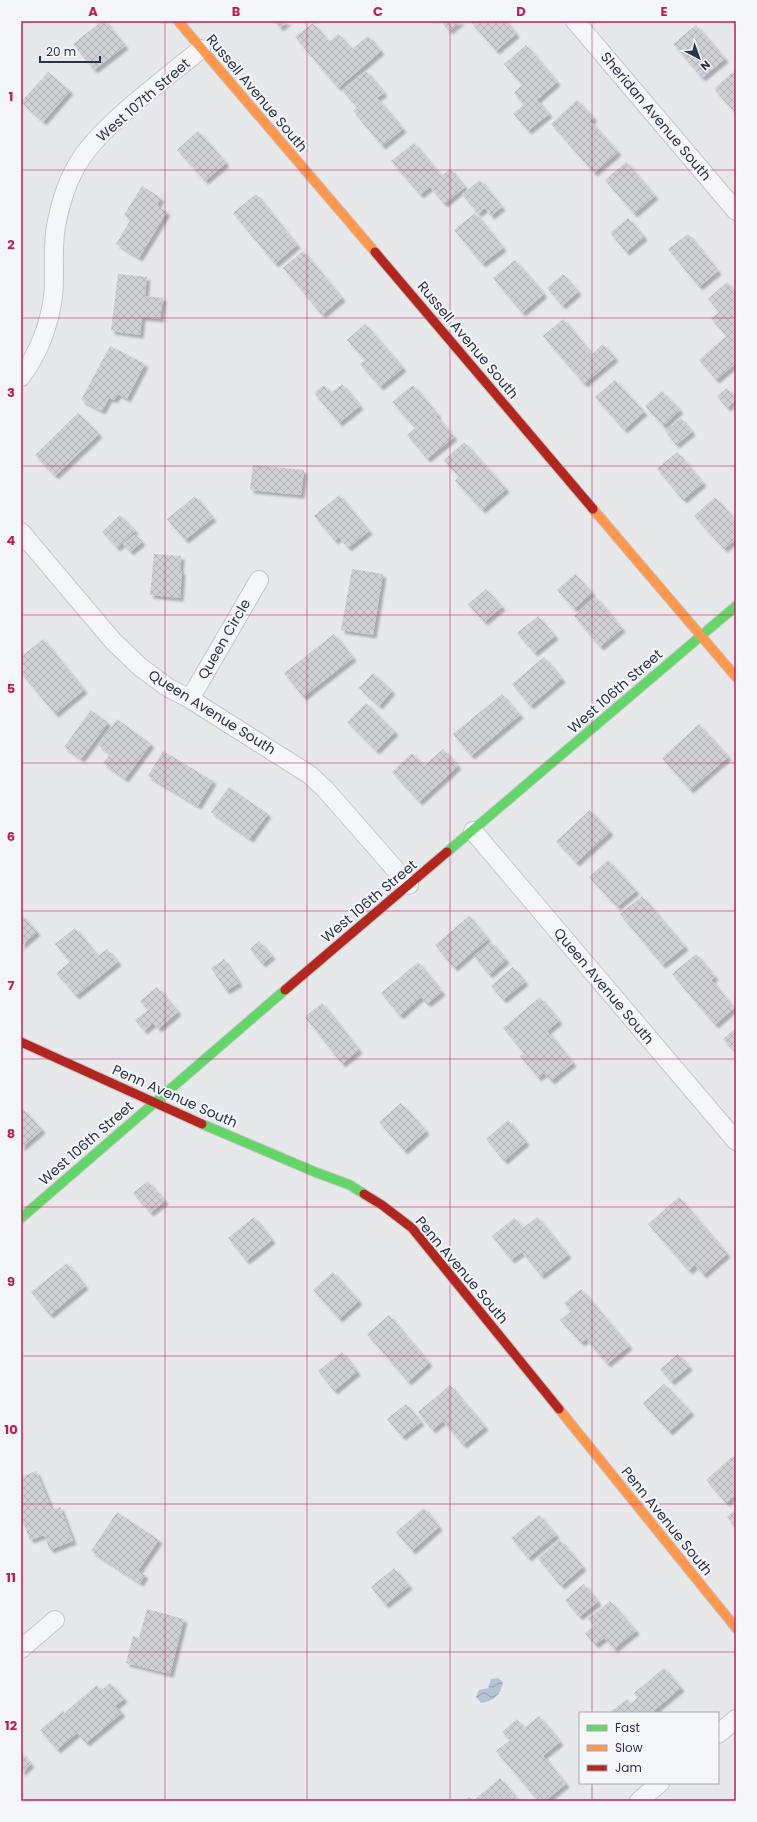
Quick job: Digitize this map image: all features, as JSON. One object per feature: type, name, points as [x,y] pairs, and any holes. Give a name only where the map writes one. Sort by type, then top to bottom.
[{"type":"street","name":"Russell Avenue South","points":[[178,21],[736,677]]},
{"type":"street","name":"Sheridan Avenue South","points":[[575,21],[736,211]]},
{"type":"street","name":"West 107th Street","points":[[21,377],[33,361],[46,329],[53,296],[56,222],[67,185],[87,150],[115,121],[201,49]]},
{"type":"street","name":"Queen Avenue South","points":[[21,532],[113,641],[139,666],[167,687],[190,699],[310,775],[325,789],[409,885]]},
{"type":"street","name":"Queen Circle","points":[[190,699],[259,580]]},
{"type":"street","name":"West 106th Street","points":[[21,1218],[736,606]]},
{"type":"street","name":"Queen Avenue South","points":[[473,831],[736,1140]]},
{"type":"street","name":"Penn Avenue South","points":[[21,1042],[154,1103],[315,1172],[350,1185],[382,1205],[412,1228],[736,1628]]},
{"type":"street","points":[[21,1649],[55,1620]]},
{"type":"street","points":[[719,1733],[736,1719]]},
{"type":"street","points":[[639,1801],[659,1784]]},
{"type":"water","points":[[498,1678],[503,1682],[499,1694],[490,1701],[481,1703],[476,1697],[479,1690],[488,1688],[491,1679]]},
{"type":"building","points":[[102,21],[105,21],[125,46],[94,70],[73,44]]},
{"type":"building","points":[[274,21],[288,21],[280,28]]},
{"type":"building","points":[[441,21],[461,21],[449,31]]},
{"type":"building","points":[[470,21],[506,21],[516,34],[496,51]]},
{"type":"building","points":[[313,23],[329,42],[338,34],[352,49],[368,36],[381,51],[338,88],[295,37]]},
{"type":"building","points":[[696,25],[725,59],[702,78],[673,44]]},
{"type":"building","points":[[526,45],[557,82],[537,100],[549,114],[528,131],[513,113],[524,105],[514,93],[522,85],[504,64]]},
{"type":"building","points":[[736,69],[736,114],[714,89]]},
{"type":"building","points":[[366,71],[384,93],[377,98],[403,129],[382,146],[353,111],[357,108],[342,90]]},
{"type":"building","points":[[48,72],[70,91],[43,122],[21,102]]},
{"type":"building","points":[[577,100],[594,118],[590,121],[618,152],[594,173],[551,124]]},
{"type":"building","points":[[198,131],[226,163],[205,181],[177,150]]},
{"type":"building","points":[[414,143],[441,176],[450,169],[465,187],[444,204],[430,187],[420,195],[391,161]]},
{"type":"building","points":[[626,162],[655,196],[634,214],[605,180]]},
{"type":"building","points":[[480,180],[502,207],[491,216],[485,208],[478,214],[462,194]]},
{"type":"building","points":[[142,186],[161,198],[157,205],[167,212],[139,258],[116,244],[131,219],[124,215]]},
{"type":"building","points":[[256,194],[297,245],[275,264],[233,213]]},
{"type":"building","points":[[475,213],[503,248],[482,264],[454,230]]},
{"type":"building","points":[[628,218],[644,237],[626,252],[610,233]]},
{"type":"building","points":[[688,234],[718,271],[699,287],[668,249]]},
{"type":"building","points":[[303,251],[342,298],[322,315],[283,268]]},
{"type":"building","points":[[515,260],[544,294],[522,313],[493,278]]},
{"type":"building","points":[[118,274],[147,277],[145,296],[163,298],[160,319],[142,317],[140,335],[111,331]]},
{"type":"building","points":[[563,274],[578,292],[562,306],[547,288]]},
{"type":"building","points":[[727,282],[736,293],[736,363],[716,380],[699,360],[726,336],[711,318],[719,312],[708,299]]},
{"type":"building","points":[[563,319],[592,354],[603,344],[615,358],[584,384],[543,336]]},
{"type":"building","points":[[365,324],[403,368],[380,387],[360,364],[365,360],[347,340]]},
{"type":"building","points":[[110,346],[145,364],[127,399],[118,394],[114,400],[109,398],[102,411],[81,400]]},
{"type":"building","points":[[615,380],[644,412],[624,430],[595,397]]},
{"type":"building","points":[[342,384],[360,406],[339,423],[314,393],[324,385],[331,393]]},
{"type":"building","points":[[413,385],[454,437],[427,459],[407,435],[415,428],[392,402]]},
{"type":"building","points":[[727,388],[736,400],[727,408],[717,396]]},
{"type":"building","points":[[662,391],[680,410],[663,426],[645,406]]},
{"type":"building","points":[[78,413],[99,434],[55,476],[35,455]]},
{"type":"building","points":[[681,418],[692,432],[676,445],[665,431]]},
{"type":"building","points":[[464,442],[506,489],[482,510],[455,481],[459,477],[444,460]]},
{"type":"building","points":[[677,452],[703,483],[683,500],[657,469]]},
{"type":"building","points":[[253,465],[304,470],[301,495],[250,490]]},
{"type":"building","points":[[339,495],[369,531],[348,548],[339,537],[335,541],[314,516]]},
{"type":"building","points":[[195,496],[213,518],[185,540],[167,519]]},
{"type":"building","points":[[715,497],[736,521],[736,539],[724,549],[694,516]]},
{"type":"building","points":[[120,515],[135,531],[117,548],[102,532]]},
{"type":"building","points":[[135,534],[142,542],[130,552],[123,544]]},
{"type":"building","points":[[154,554],[181,556],[180,571],[182,571],[180,598],[150,595]]},
{"type":"building","points":[[352,569],[383,574],[373,635],[341,630]]},
{"type":"building","points":[[575,574],[592,593],[574,609],[557,590]]},
{"type":"building","points":[[486,589],[502,607],[484,622],[468,604]]},
{"type":"building","points":[[596,597],[622,629],[600,647],[574,616]]},
{"type":"building","points":[[538,616],[555,636],[534,653],[517,633]]},
{"type":"building","points":[[334,634],[353,658],[303,697],[284,673]]},
{"type":"building","points":[[43,639],[84,690],[55,714],[21,673],[25,669],[21,664],[21,657]]},
{"type":"building","points":[[544,657],[562,679],[530,706],[512,684]]},
{"type":"building","points":[[373,673],[392,691],[379,706],[359,688]]},
{"type":"building","points":[[502,694],[520,715],[471,756],[453,734]]},
{"type":"building","points":[[366,703],[395,732],[376,751],[347,722]]},
{"type":"building","points":[[91,710],[108,723],[81,759],[64,747]]},
{"type":"building","points":[[117,719],[151,744],[125,779],[103,763],[110,754],[98,745]]},
{"type":"building","points":[[699,724],[728,757],[690,790],[662,758]]},
{"type":"building","points":[[443,749],[458,766],[419,802],[392,772],[412,753],[424,766]]},
{"type":"building","points":[[163,751],[213,781],[198,806],[148,776]]},
{"type":"building","points":[[229,787],[268,814],[250,839],[211,812]]},
{"type":"building","points":[[590,810],[610,832],[576,863],[556,841]]},
{"type":"building","points":[[608,860],[636,891],[617,907],[589,877]]},
{"type":"building","points":[[642,896],[685,947],[662,965],[620,914]]},
{"type":"building","points":[[21,914],[37,932],[21,946]]},
{"type":"building","points":[[469,916],[488,939],[454,968],[435,945]]},
{"type":"building","points":[[75,928],[98,956],[107,949],[118,962],[76,996],[56,973],[70,962],[55,944]]},
{"type":"building","points":[[259,941],[272,956],[262,964],[250,949]]},
{"type":"building","points":[[491,942],[506,960],[489,975],[474,956]]},
{"type":"building","points":[[696,954],[715,977],[711,980],[734,1008],[715,1025],[672,974]]},
{"type":"building","points":[[224,959],[239,983],[226,991],[211,968]]},
{"type":"building","points":[[418,962],[442,992],[427,1004],[421,997],[400,1016],[381,993]]},
{"type":"building","points":[[513,967],[525,982],[503,1000],[491,986]]},
{"type":"building","points":[[157,987],[178,1012],[158,1029],[153,1023],[144,1031],[135,1020],[148,1010],[140,1001]]},
{"type":"building","points":[[540,997],[559,1021],[547,1031],[573,1063],[551,1081],[544,1073],[538,1078],[520,1056],[524,1053],[503,1028]]},
{"type":"building","points":[[322,1003],[359,1050],[342,1064],[305,1017]]},
{"type":"building","points":[[736,1028],[736,1054],[723,1039]]},
{"type":"building","points":[[401,1103],[426,1131],[404,1151],[379,1122]]},
{"type":"building","points":[[23,1109],[42,1130],[21,1148],[21,1111]]},
{"type":"building","points":[[508,1120],[526,1142],[504,1161],[486,1139]]},
{"type":"building","points":[[148,1181],[165,1201],[150,1213],[133,1193]]},
{"type":"building","points":[[679,1197],[727,1254],[703,1275],[695,1265],[689,1271],[648,1224]]},
{"type":"building","points":[[254,1217],[272,1240],[246,1261],[228,1238]]},
{"type":"building","points":[[537,1217],[568,1255],[541,1276],[522,1252],[511,1260],[492,1236],[514,1218],[523,1228]]},
{"type":"building","points":[[67,1263],[85,1286],[50,1315],[31,1292]]},
{"type":"building","points":[[333,1272],[359,1301],[339,1319],[313,1290]]},
{"type":"building","points":[[581,1289],[629,1346],[607,1364],[586,1339],[581,1343],[560,1320],[571,1311],[564,1303]]},
{"type":"building","points":[[389,1315],[429,1363],[408,1382],[367,1334]]},
{"type":"building","points":[[342,1352],[357,1372],[334,1391],[318,1371]]},
{"type":"building","points":[[678,1354],[689,1367],[671,1382],[660,1369]]},
{"type":"building","points":[[664,1384],[691,1412],[669,1432],[643,1403]]},
{"type":"building","points":[[450,1385],[485,1427],[463,1445],[443,1421],[432,1430],[418,1412]]},
{"type":"building","points":[[406,1404],[421,1422],[402,1437],[387,1419]]},
{"type":"building","points":[[733,1456],[736,1459],[736,1494],[726,1503],[706,1480]]},
{"type":"building","points":[[36,1471],[52,1510],[60,1507],[73,1541],[50,1550],[44,1535],[30,1540],[21,1517],[21,1477]]},
{"type":"building","points":[[424,1508],[439,1527],[412,1551],[396,1532]]},
{"type":"building","points":[[736,1509],[736,1529],[727,1517]]},
{"type":"building","points":[[117,1512],[159,1540],[138,1571],[145,1575],[140,1583],[91,1551]]},
{"type":"building","points":[[539,1515],[556,1535],[528,1558],[511,1538]]},
{"type":"building","points":[[560,1540],[583,1567],[561,1586],[538,1559]]},
{"type":"building","points":[[394,1568],[409,1586],[385,1605],[371,1587]]},
{"type":"building","points":[[584,1584],[598,1602],[579,1617],[565,1600]]},
{"type":"building","points":[[610,1601],[636,1631],[614,1649],[604,1638],[595,1645],[585,1633],[594,1626],[588,1619]]},
{"type":"building","points":[[147,1609],[184,1619],[170,1674],[126,1663],[133,1636],[139,1638]]},
{"type":"building","points":[[664,1668],[681,1688],[652,1712],[610,1712],[627,1699],[631,1704],[637,1698],[634,1693]]},
{"type":"building","points":[[110,1683],[124,1699],[115,1706],[122,1713],[86,1743],[77,1733],[57,1750],[40,1730],[63,1711],[64,1713],[97,1685],[101,1691]]},
{"type":"building","points":[[539,1716],[560,1742],[543,1756],[566,1784],[545,1801],[538,1801],[496,1751],[510,1740],[502,1732],[517,1719],[524,1728]]},
{"type":"building","points":[[21,1752],[31,1764],[21,1773]]},
{"type":"building","points":[[500,1778],[519,1801],[473,1801]]},
{"type":"building","points":[[469,1797],[473,1801],[464,1801]]},
{"type":"traffic: fast","points":[[447,852],[736,606]]},
{"type":"traffic: fast","points":[[21,1218],[285,990]]},
{"type":"traffic: fast","points":[[202,1124],[315,1172],[350,1185],[364,1194]]},
{"type":"traffic: slow","points":[[178,21],[375,252]]},
{"type":"traffic: slow","points":[[593,509],[736,677]]},
{"type":"traffic: slow","points":[[559,1409],[736,1628]]},
{"type":"traffic: jam","points":[[375,252],[593,509]]},
{"type":"traffic: jam","points":[[285,990],[447,852]]},
{"type":"traffic: jam","points":[[21,1042],[202,1124]]},
{"type":"traffic: jam","points":[[364,1194],[382,1205],[412,1228],[559,1409]]}]
